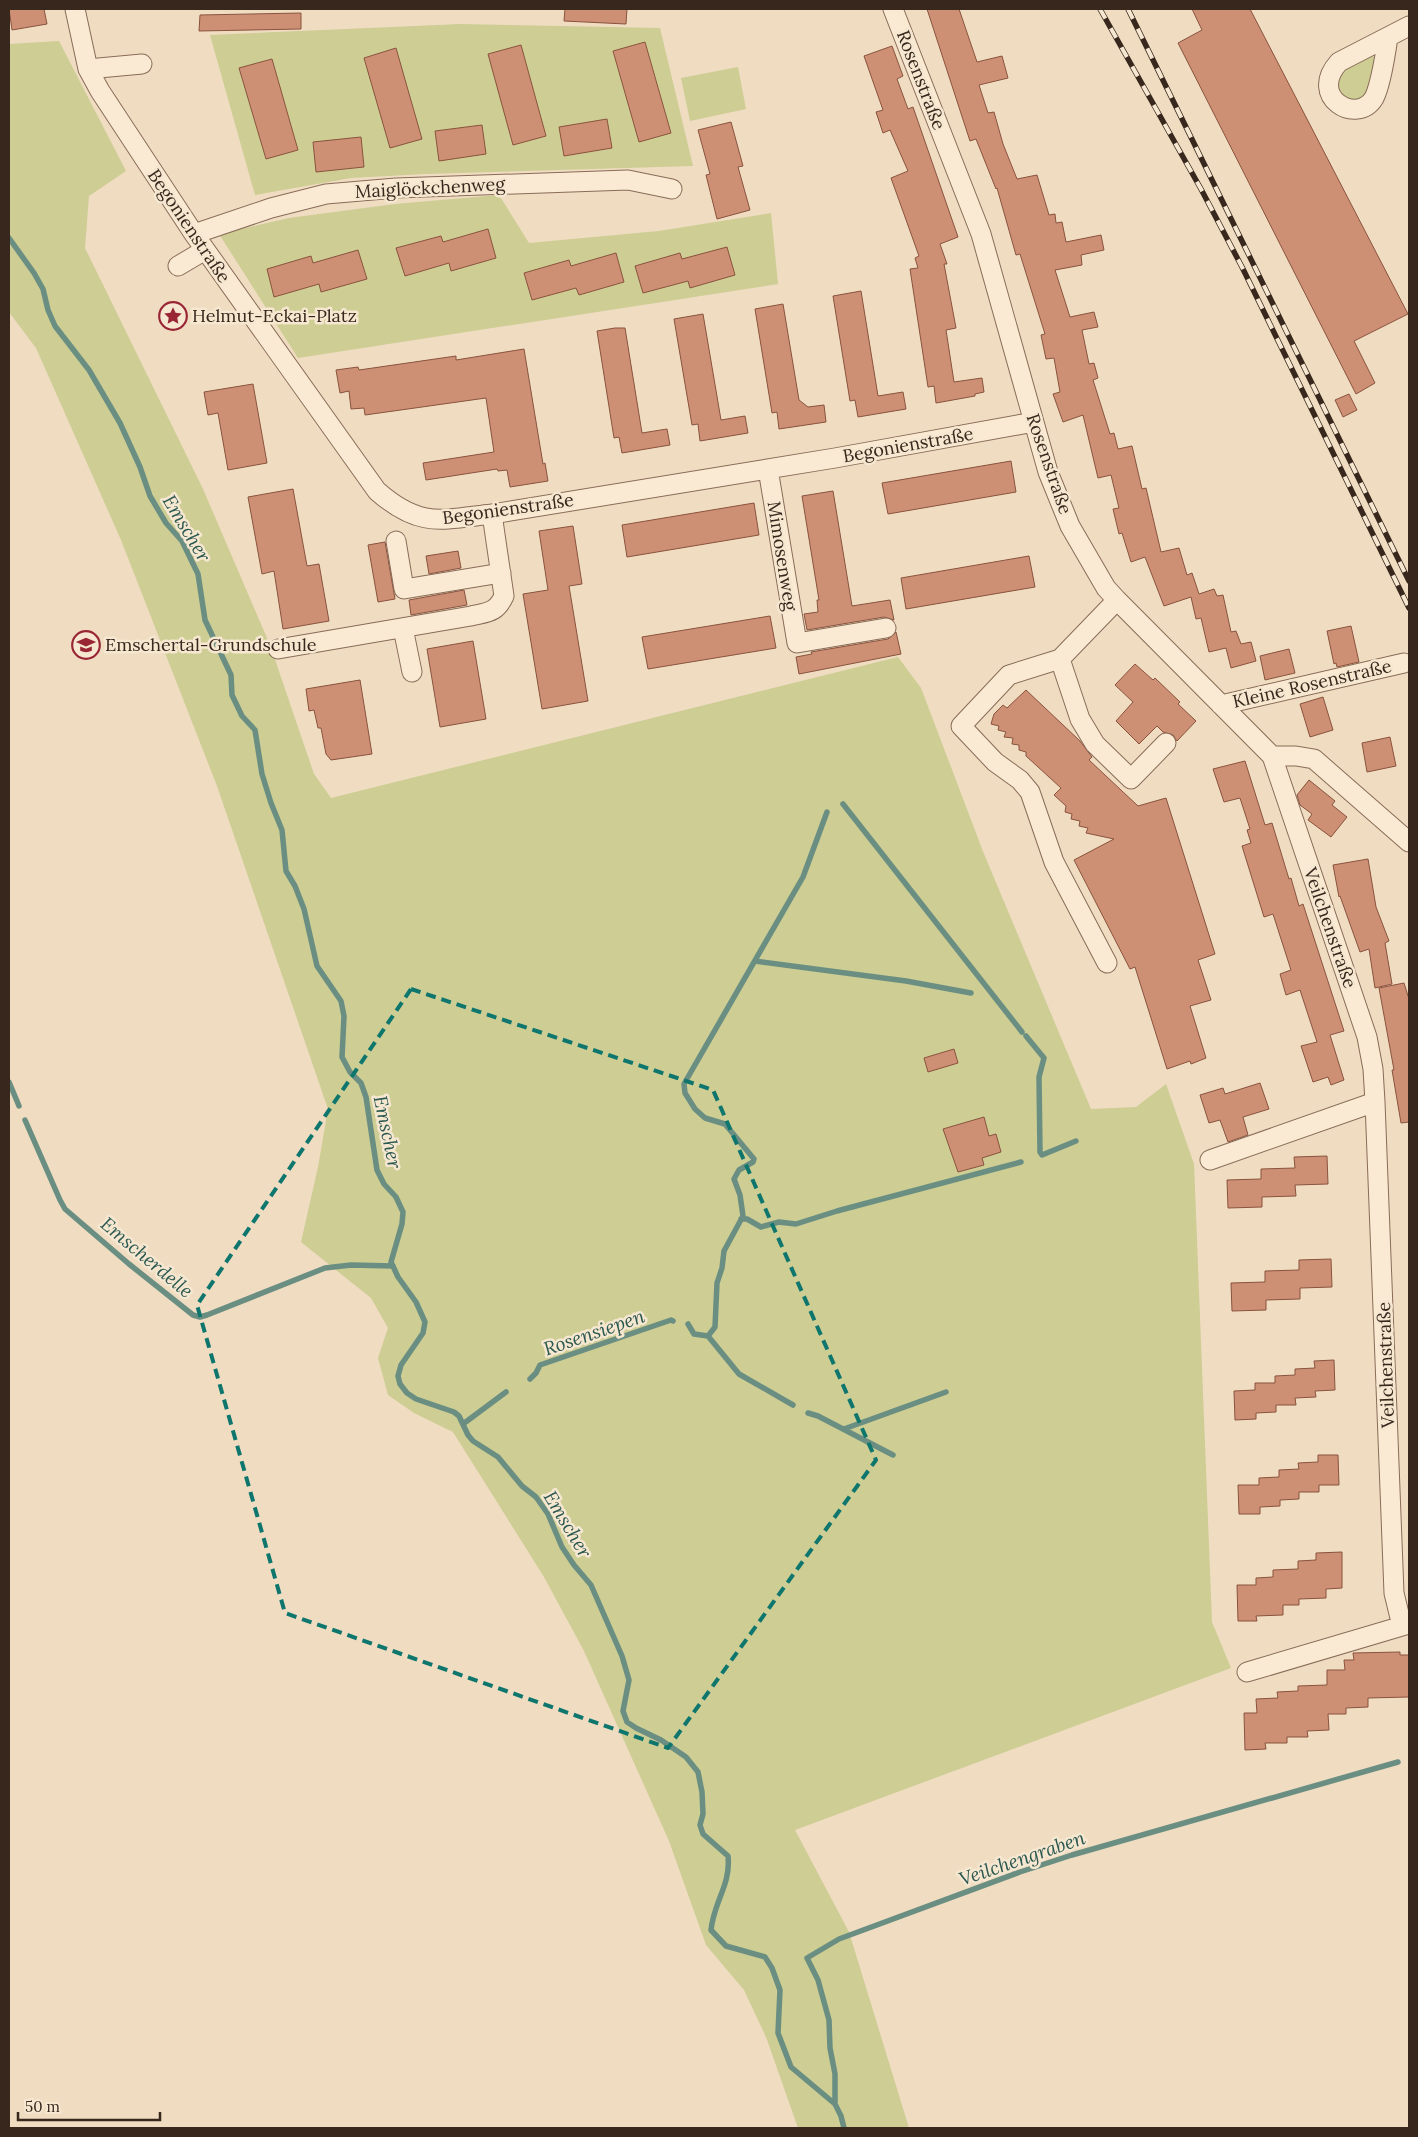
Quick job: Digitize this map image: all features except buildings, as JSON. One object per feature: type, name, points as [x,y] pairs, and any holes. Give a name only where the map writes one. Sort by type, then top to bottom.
[{"type":"street","name":"Begonienstraße","points":[[75,9],[88,69],[100,91],[194,234],[377,491],[390,503],[406,512],[437,520],[492,514],[768,469],[1034,422]]},
{"type":"street","name":"Rosenstraße","points":[[893,9],[981,234],[1048,472],[1070,526],[1106,588],[1272,756]]},
{"type":"street","points":[[1388,37],[1409,26]]},
{"type":"street","points":[[88,69],[142,64]]},
{"type":"street","name":"Maiglöckchenweg","points":[[194,234],[271,208],[326,194],[396,188],[628,180],[672,189]]},
{"type":"street","points":[[178,266],[205,250]]},
{"type":"street","name":"Mimosenweg","points":[[768,469],[797,643],[886,628]]},
{"type":"street","points":[[278,649],[471,616],[490,612],[499,607],[504,596],[492,514]]},
{"type":"street","points":[[396,541],[404,589],[501,573]]},
{"type":"street","points":[[1107,963],[1054,862],[1030,792],[1020,780],[996,762],[961,726],[1009,675],[1060,659],[1117,600]]},
{"type":"street","points":[[403,628],[412,672]]},
{"type":"street","points":[[1060,659],[1080,720],[1094,744],[1131,779],[1166,743]]},
{"type":"street","name":"Kleine Rosenstraße","points":[[1221,705],[1404,663]]},
{"type":"street","points":[[1272,756],[1296,756],[1314,759],[1409,842]]},
{"type":"street","name":"Veilchenstraße","points":[[1247,1672],[1406,1625],[1394,1593],[1373,1069],[1367,1037],[1272,756]]},
{"type":"street","points":[[1210,1160],[1375,1102]]},
{"type":"highlighted area","points":[[411,989],[713,1090],[876,1460],[668,1748],[285,1613],[197,1305]]},
{"type":"green space","points":[[461,24],[660,28],[693,166],[351,178],[255,195],[210,35]]},
{"type":"green space","points":[[59,41],[126,171],[89,196],[85,248],[203,489],[270,645],[314,774],[331,798],[898,657],[921,688],[984,854],[1091,1109],[1136,1107],[1166,1084],[1194,1164],[1212,1622],[1231,1668],[795,1830],[849,1932],[909,2128],[798,2128],[766,2037],[744,1990],[706,1945],[669,1841],[584,1651],[544,1577],[453,1432],[414,1413],[388,1395],[378,1358],[388,1328],[371,1298],[301,1242],[318,1167],[328,1109],[217,786],[121,540],[36,348],[9,312],[9,44]]},
{"type":"green space","points":[[1371,56],[1375,57],[1367,92],[1361,99],[1355,101],[1349,99],[1343,95],[1340,89],[1338,82],[1340,75],[1349,66]]},
{"type":"green space","points":[[738,67],[746,109],[690,121],[681,78]]},
{"type":"green space","points":[[499,195],[529,243],[659,231],[771,213],[778,284],[298,358],[219,234],[289,218],[395,204]]},
{"type":"waterway","name":"Emscher","points":[[9,238],[43,289],[48,310],[55,326],[89,370],[120,423],[140,467],[150,496],[166,523],[182,541],[198,574],[205,620],[231,675],[232,695],[242,716],[255,730],[262,774],[282,830],[286,871],[295,886],[304,909],[317,966],[341,1001],[344,1016],[342,1057],[350,1072],[361,1083],[366,1097],[377,1170],[384,1184],[396,1197],[403,1212],[402,1224],[391,1262],[398,1277],[416,1302],[425,1322],[423,1333],[401,1365],[398,1376],[400,1384],[407,1393],[416,1399],[454,1412],[459,1416],[473,1441],[498,1457],[522,1486],[536,1497],[548,1514],[562,1547],[591,1585],[622,1656],[629,1680],[623,1711],[627,1722],[661,1740],[686,1757],[698,1772],[702,1792],[703,1814],[700,1825],[703,1834],[728,1856],[725,1885],[715,1910],[711,1930],[726,1946],[765,1957],[772,1968],[780,1990],[778,2033],[791,2067],[835,2104],[844,2128]]},
{"type":"waterway","points":[[843,804],[1022,1032]]},
{"type":"waterway","points":[[688,1324],[694,1334],[708,1336],[715,1327],[717,1283],[722,1268],[724,1251],[743,1216],[740,1195],[734,1179],[739,1170],[753,1162],[754,1159],[725,1124],[705,1118],[695,1109],[685,1093],[684,1084],[803,877],[827,812]]},
{"type":"waterway","points":[[755,961],[906,981],[971,993]]},
{"type":"waterway","points":[[1026,1036],[1044,1058],[1039,1077],[1040,1152],[1042,1155],[1076,1141]]},
{"type":"waterway","name":"Emscherdelle","points":[[9,1082],[19,1106]]},
{"type":"waterway","name":"Emscherdelle","points":[[25,1120],[65,1209],[129,1264],[193,1315],[200,1317],[207,1315],[325,1268],[351,1265],[393,1266]]},
{"type":"waterway","points":[[741,1219],[747,1219],[761,1227],[779,1222],[796,1224],[837,1211],[1021,1162]]},
{"type":"waterway","name":"Rosensiepen","points":[[530,1379],[540,1365],[671,1320],[673,1321]]},
{"type":"waterway","points":[[708,1336],[739,1374],[793,1405]]},
{"type":"waterway","name":"Rosensiepen","points":[[463,1424],[506,1392]]},
{"type":"waterway","points":[[844,1429],[946,1392]]},
{"type":"waterway","points":[[808,1413],[818,1416],[893,1455]]},
{"type":"waterway","name":"Veilchengraben","points":[[835,2104],[835,2074],[830,2048],[829,2020],[818,1980],[807,1958],[839,1939],[1020,1872],[1072,1855],[1398,1762]]},
{"type":"railway","points":[[1100,9],[1201,189],[1242,267],[1409,608]]},
{"type":"railway","points":[[1128,9],[1409,581]]},
{"type":"place","name":"Helmut-Eckai-Platz","points":[[173,316]]},
{"type":"place","name":"Emschertal-Grundschule","points":[[86,645]]}]
